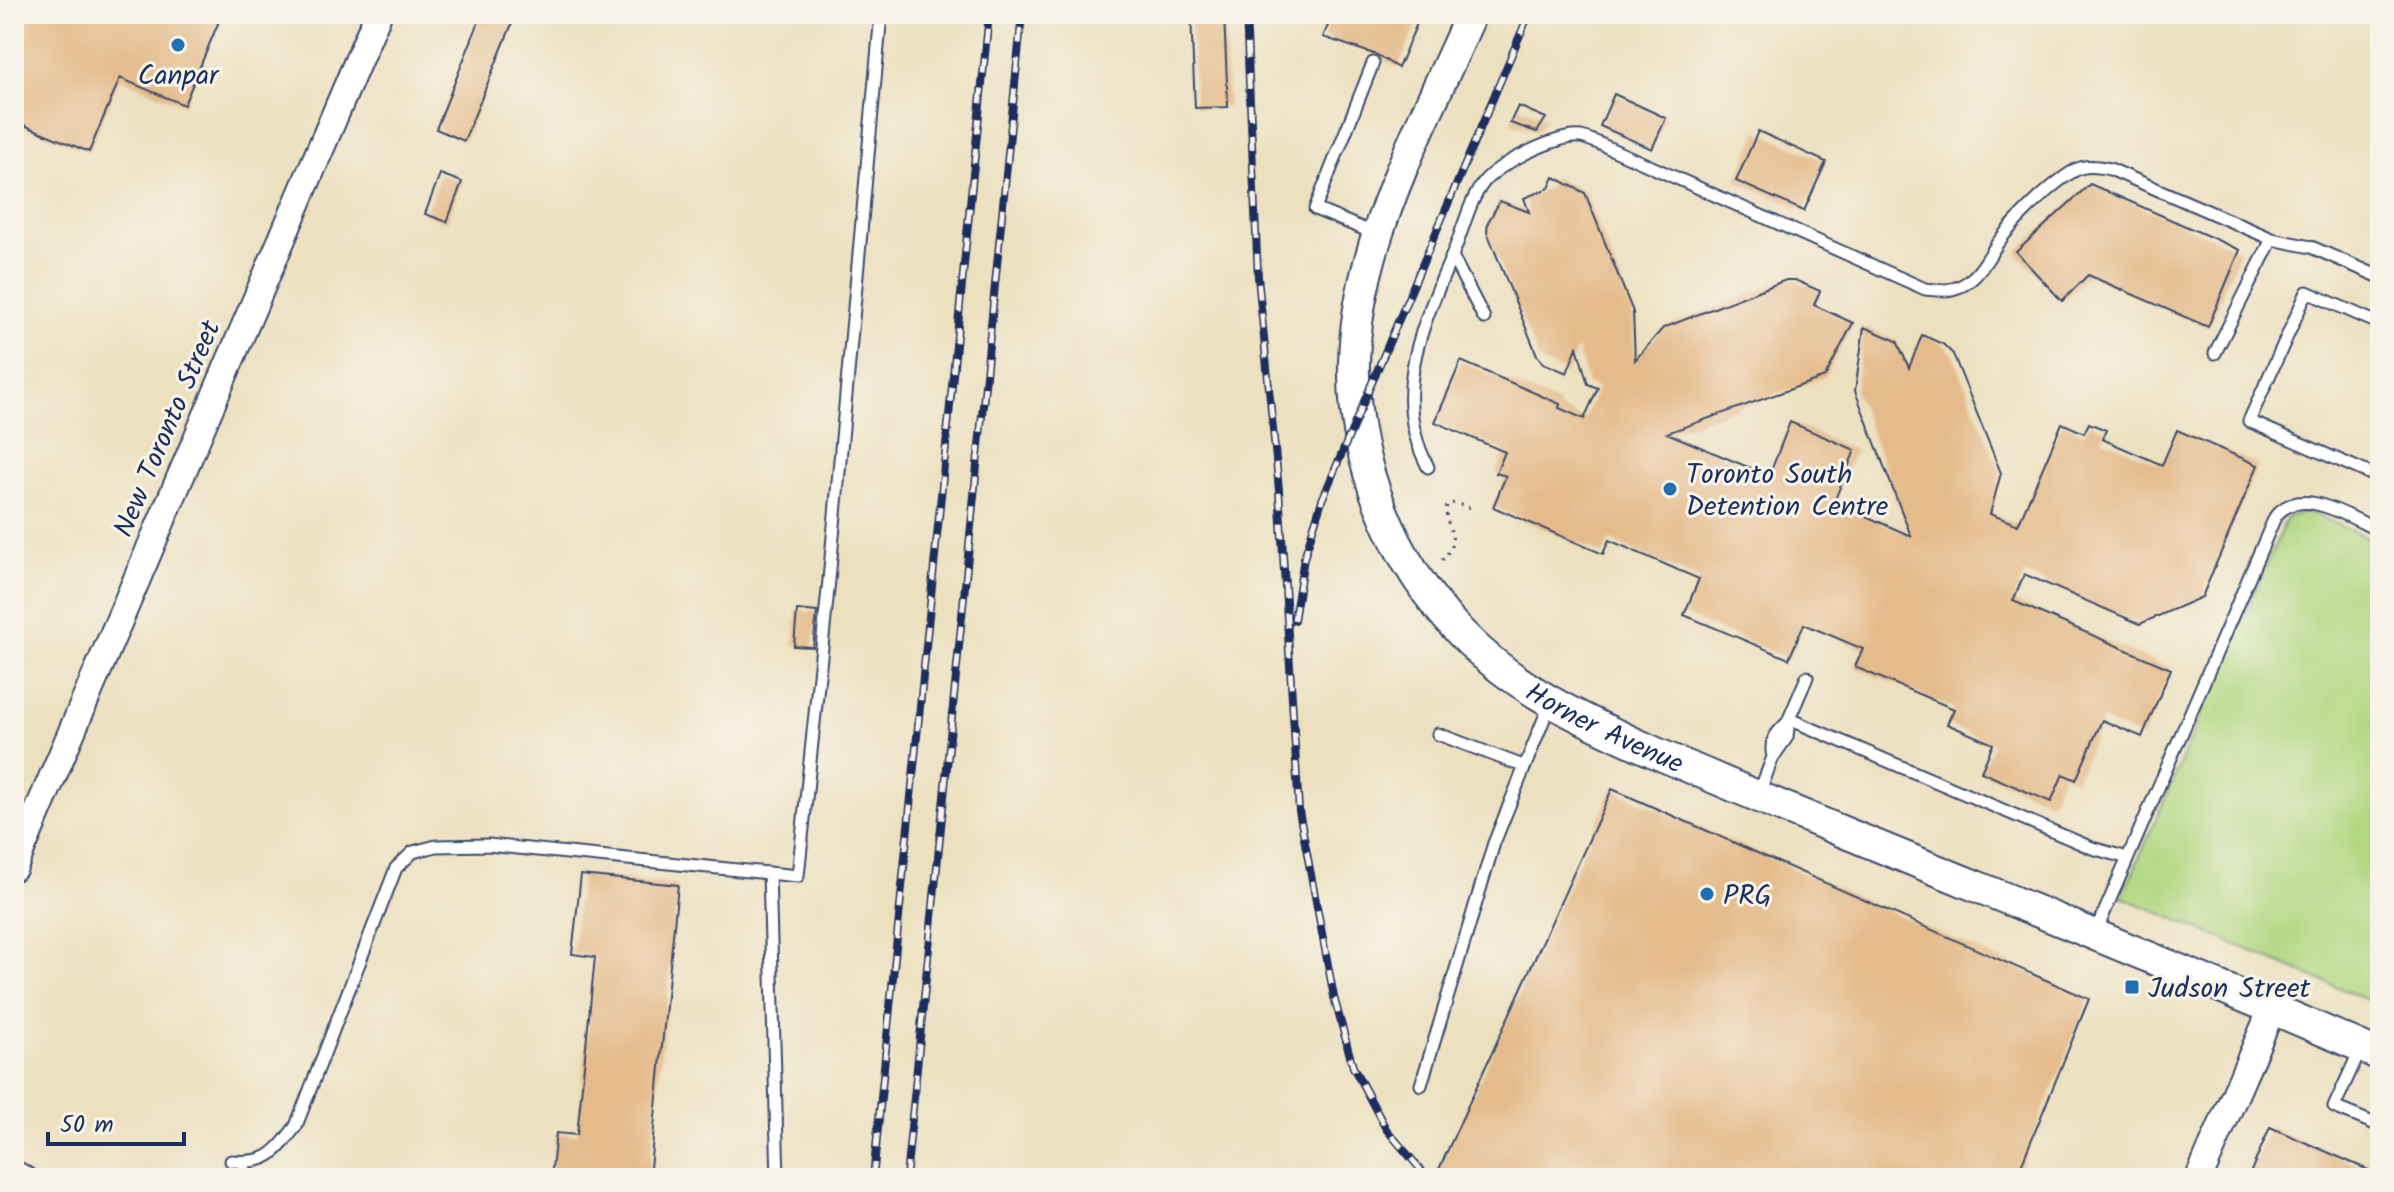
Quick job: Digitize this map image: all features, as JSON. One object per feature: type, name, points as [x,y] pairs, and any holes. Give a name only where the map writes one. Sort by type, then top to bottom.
[{"type":"main road","name":"Horner Avenue","points":[[1471,14],[1377,235],[1363,283],[1353,367],[1363,452],[1373,487],[1407,561],[1460,633],[1490,660],[1550,704],[1757,797],[2371,1051]]},
{"type":"street","name":"New Toronto Street","points":[[14,867],[378,14]]},
{"type":"street","points":[[2199,1178],[2272,1009]]},
{"type":"lane","points":[[231,1161],[263,1160],[278,1149],[296,1126],[396,868],[413,852],[447,844],[488,845],[798,876],[831,565],[881,14]]},
{"type":"lane","points":[[1373,63],[1315,209],[1377,235]]},
{"type":"lane","points":[[1428,467],[1420,452],[1410,404],[1414,351],[1452,256],[1483,183],[1504,164],[1562,140],[1580,137],[1925,289],[1945,291],[1963,285],[1985,264],[2009,230],[2064,178],[2076,169],[2094,166],[2110,169],[2272,239],[2311,247],[2380,277]]},
{"type":"lane","points":[[2215,353],[2272,239]]},
{"type":"lane","points":[[1452,256],[1484,318]]},
{"type":"lane","points":[[2380,324],[2307,292],[2249,421],[2380,478]]},
{"type":"lane","points":[[2095,935],[2266,535],[2282,507],[2305,501],[2380,531]]},
{"type":"lane","points":[[1757,797],[1773,757],[1787,737],[1788,721],[1807,677]]},
{"type":"lane","points":[[1421,1085],[1494,843],[1550,704]]},
{"type":"lane","points":[[1788,721],[2089,844],[2095,840],[2112,853],[2128,858]]},
{"type":"lane","points":[[1438,734],[1523,766]]},
{"type":"lane","points":[[769,873],[778,1178]]},
{"type":"lane","points":[[2371,1051],[2334,1107],[2380,1126]]},
{"type":"lane","points":[[244,1178],[245,1162]]},
{"type":"lane","points":[[14,1165],[35,1178]]},
{"type":"path","points":[[1442,560],[1453,544],[1453,532],[1445,515],[1447,505],[1454,503],[1474,509]]},
{"type":"green space","points":[[2309,512],[2380,543],[2380,1005],[2122,897],[2287,517]]},
{"type":"building","points":[[14,14],[222,14],[184,105],[120,78],[89,152],[14,121]]},
{"type":"building","points":[[482,14],[516,14],[464,141],[436,129]]},
{"type":"building","points":[[1191,14],[1224,14],[1228,107],[1195,108]]},
{"type":"building","points":[[1333,14],[1421,14],[1398,68],[1377,55],[1323,37]]},
{"type":"building","points":[[1614,94],[1666,118],[1652,149],[1600,126]]},
{"type":"building","points":[[1518,106],[1546,118],[1537,132],[1510,123]]},
{"type":"building","points":[[1758,131],[1826,162],[1804,211],[1736,181]]},
{"type":"building","points":[[440,174],[462,182],[447,222],[425,214]]},
{"type":"building","name":"Toronto South Detention Centre","points":[[1554,177],[1585,193],[1633,312],[1635,360],[1663,328],[1786,280],[1795,280],[1820,291],[1814,305],[1853,323],[1825,377],[1667,433],[1769,476],[1790,422],[1855,450],[1834,502],[1911,536],[1855,391],[1864,327],[1897,341],[1909,368],[1922,335],[1943,344],[1953,354],[2001,473],[1990,514],[2018,525],[2062,423],[2084,433],[2089,423],[2106,430],[2102,439],[2162,465],[2177,430],[2258,465],[2202,597],[2140,624],[2024,574],[2013,601],[2171,669],[2142,737],[2102,720],[2076,780],[2063,774],[2051,802],[1981,772],[1993,744],[1947,724],[1954,709],[1855,667],[1863,649],[1804,624],[1789,659],[1684,615],[1699,579],[1609,540],[1603,554],[1493,507],[1506,476],[1496,473],[1505,452],[1435,422],[1461,361],[1560,404],[1559,408],[1584,419],[1598,388],[1588,384],[1577,347],[1567,373],[1543,363],[1537,355],[1487,232],[1488,222],[1500,201],[1529,212],[1524,198],[1549,188]]},
{"type":"building","points":[[2090,184],[2240,250],[2208,327],[2088,275],[2062,301],[2016,252]]},
{"type":"building","points":[[797,610],[817,612],[813,647],[794,646]]},
{"type":"building","name":"PRG","points":[[1612,789],[2089,999],[2016,1178],[1435,1178]]},
{"type":"building","points":[[581,875],[678,885],[649,1178],[551,1178],[556,1133],[577,1135],[595,957],[572,954]]},
{"type":"building","points":[[2270,1127],[2380,1175],[2380,1178],[2248,1178]]},
{"type":"railway","points":[[873,1178],[989,14]]},
{"type":"railway","points":[[906,1178],[1022,14]]},
{"type":"railway","points":[[1246,14],[1258,277],[1279,490],[1299,811],[1334,997],[1353,1067],[1386,1129],[1428,1178]]},
{"type":"railway","points":[[1294,620],[1304,558],[1322,500],[1529,14]]},
{"type":"place","name":"Canpar","points":[[178,45]]},
{"type":"place","name":"Toronto South Detention Centre","points":[[1670,489]]},
{"type":"place","name":"PRG","points":[[1707,894]]},
{"type":"place","name":"Judson Street","points":[[2132,987]]}]
